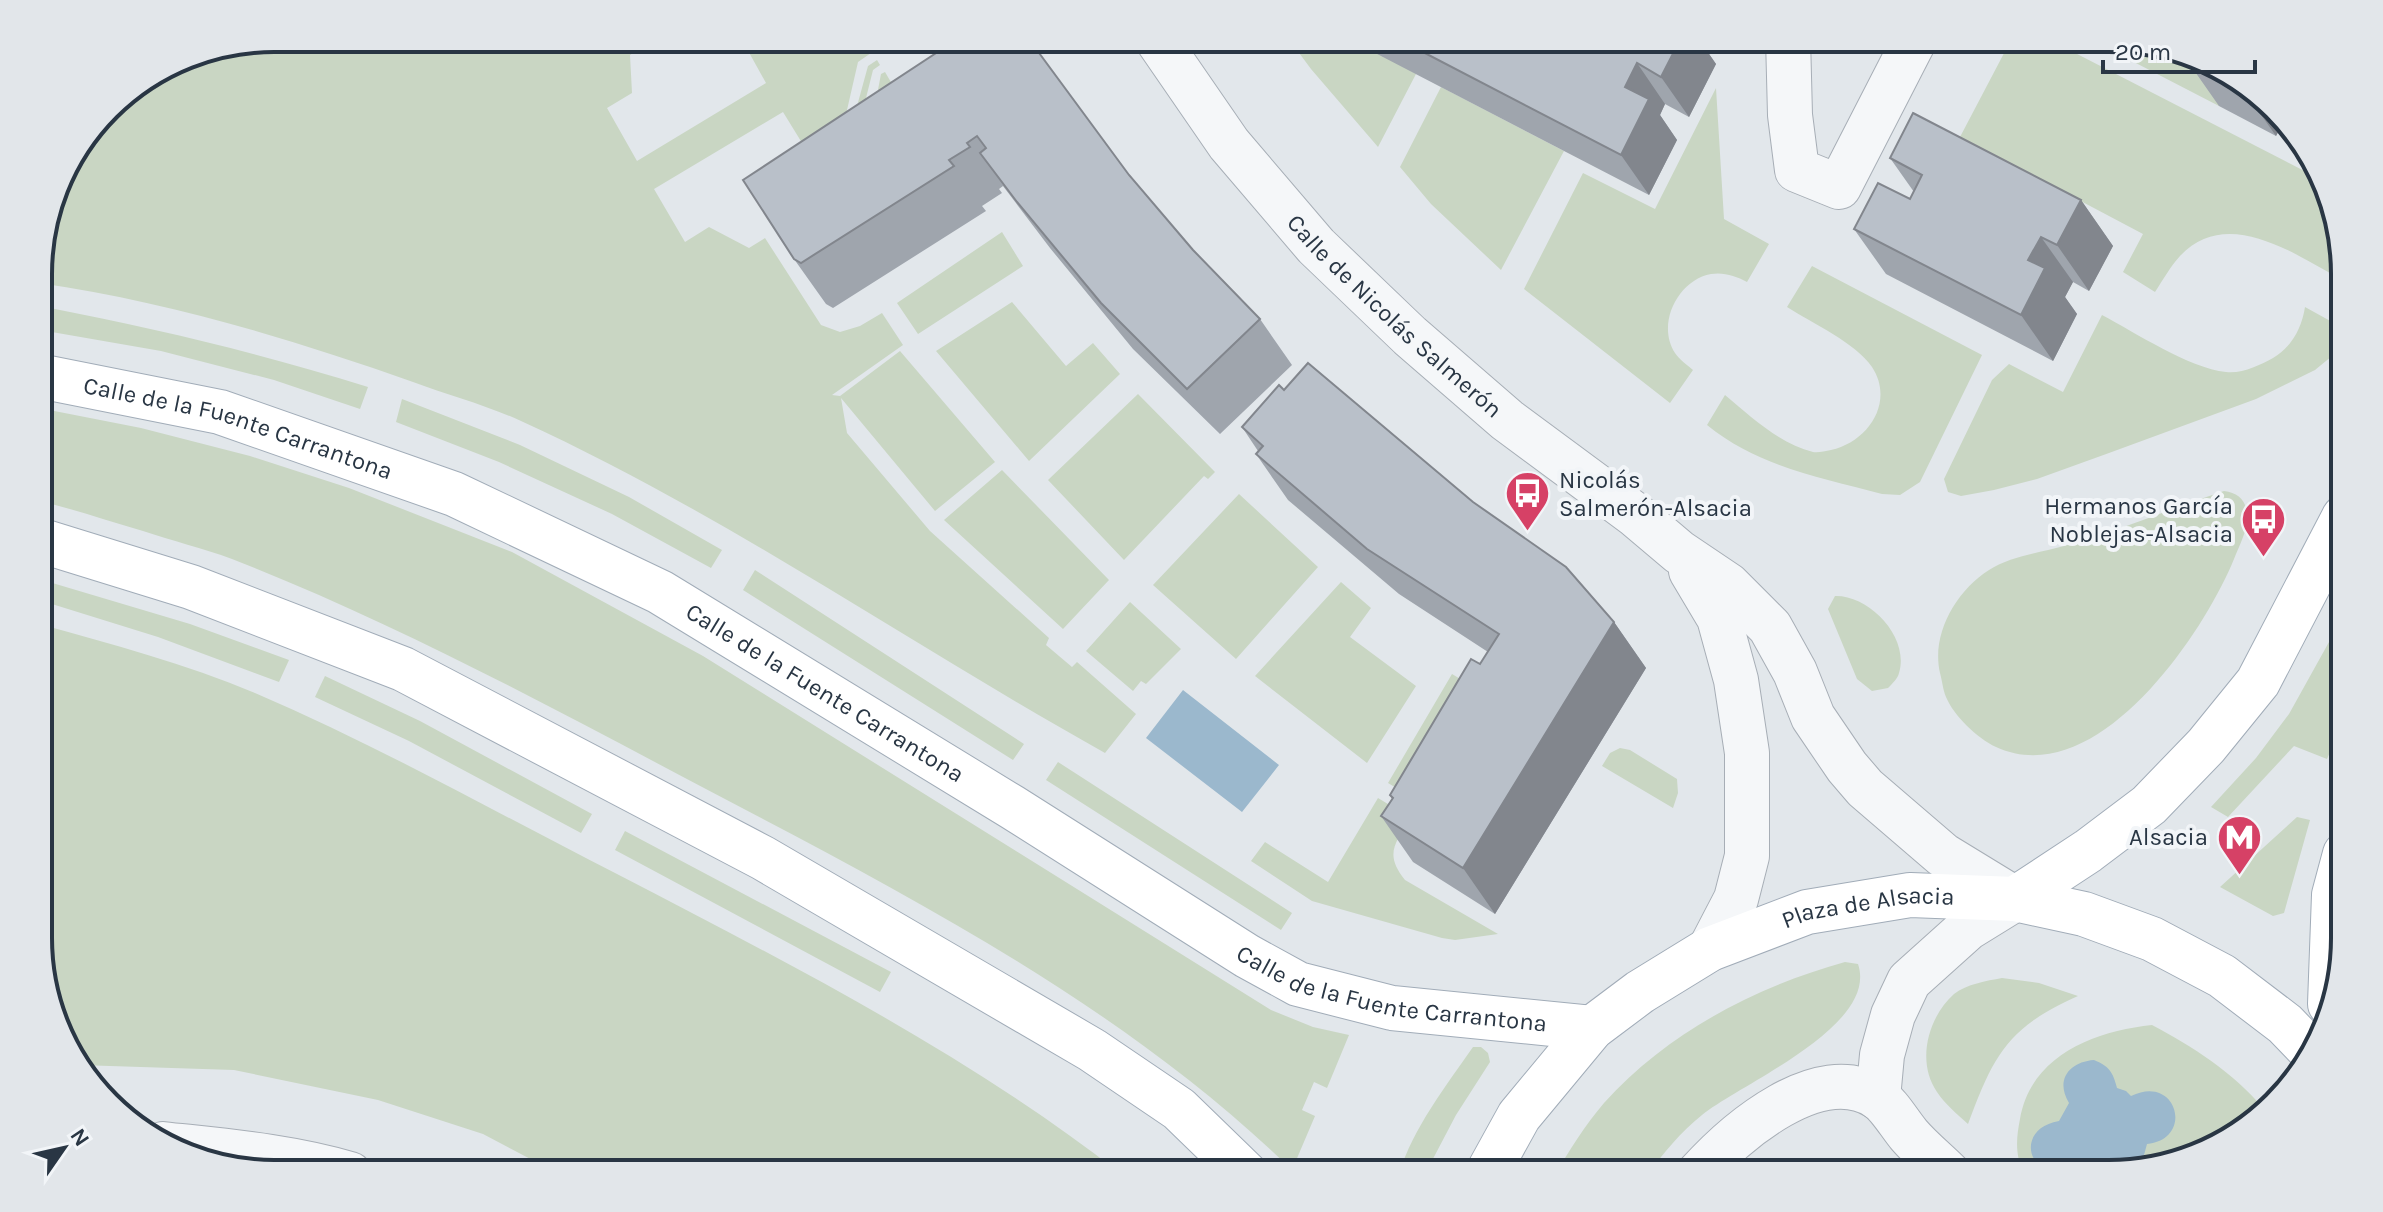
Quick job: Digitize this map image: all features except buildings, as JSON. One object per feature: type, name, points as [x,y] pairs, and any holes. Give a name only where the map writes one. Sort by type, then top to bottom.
[{"type":"main road","name":"Calle de la Fuente Carrantona","points":[[52,379],[220,412],[454,494],[660,592],[934,759],[1247,956],[1298,984],[1392,1008],[1592,1028]]},
{"type":"main road","points":[[2015,899],[2088,851],[2149,805],[2206,746],[2258,682],[2331,542]]},
{"type":"main road","points":[[52,544],[191,587],[403,669],[431,683],[763,858],[1092,1050],[1179,1109],[1232,1160]]},
{"type":"main road","name":"Plaza de Alsacia","points":[[1495,1160],[1519,1116],[1592,1028],[1640,992],[1710,949],[1807,912],[1910,895],[2015,899],[2084,914],[2152,939],[2222,976],[2285,1024],[2304,1044]]},
{"type":"street","name":"Calle de Nicolás Salmerón","points":[[1166,52],[1229,144],[1316,246],[1410,336],[1507,420],[1634,514],[1679,552],[1728,585],[1770,627],[1795,672],[1813,717],[1865,788],[1943,855],[2015,899]]},
{"type":"street","points":[[1788,52],[1790,115],[1797,170],[1839,187],[1908,52]]},
{"type":"street","name":"Calle de Nicolás Salmerón","points":[[1679,552],[1719,618],[1736,680],[1747,753],[1747,856],[1736,899],[1710,949]]},
{"type":"street","points":[[1878,1098],[1882,1055],[1893,1015],[1909,981],[1968,928],[2015,899]]},
{"type":"street","points":[[1713,1160],[1749,1127],[1784,1103],[1821,1088],[1846,1085],[1878,1098],[1935,1160]]},
{"type":"street","points":[[202,1148],[290,1160]]},
{"type":"green space","points":[[274,52],[634,52],[630,55],[632,93],[607,108],[637,161],[766,83],[749,52],[871,52],[858,62],[844,123],[851,128],[868,66],[877,60],[880,65],[873,70],[857,134],[869,137],[881,74],[885,72],[919,130],[815,164],[783,112],[654,189],[685,242],[709,227],[749,248],[765,238],[821,325],[840,332],[860,326],[882,313],[903,345],[832,395],[840,396],[900,351],[995,462],[935,511],[841,398],[847,433],[930,531],[1049,638],[1046,645],[1072,667],[1077,662],[1136,714],[1105,753],[744,538],[597,457],[521,421],[275,337],[181,311],[52,285],[56,230],[69,189],[82,163],[107,127],[127,107],[150,89],[202,64],[230,56]]},
{"type":"green space","points":[[1298,52],[1381,52],[1416,74],[1378,147]]},
{"type":"green space","points":[[2005,52],[2073,52],[2305,171],[2323,216],[2331,274],[2262,240],[2240,235],[2219,235],[2199,241],[2180,256],[2155,292],[2123,272],[2143,234],[1960,137]]},
{"type":"green space","points":[[2136,54],[2167,60],[2229,87],[2219,106],[2132,61]]},
{"type":"green space","points":[[1441,87],[1564,151],[1501,270],[1431,204],[1400,167]]},
{"type":"green space","points":[[1716,88],[1724,219],[1769,244],[1747,282],[1730,275],[1711,274],[1699,278],[1680,294],[1669,317],[1670,342],[1677,355],[1693,370],[1670,403],[1524,289],[1583,173],[1655,209]]},
{"type":"green space","points":[[1002,232],[1023,266],[918,334],[897,303]]},
{"type":"green space","points":[[1812,266],[1982,355],[1920,482],[1900,495],[1882,494],[1790,469],[1747,451],[1707,425],[1725,395],[1777,436],[1817,452],[1844,446],[1856,439],[1874,419],[1880,394],[1872,367],[1845,342],[1787,307]]},
{"type":"green space","points":[[1012,302],[1066,366],[1093,343],[1120,374],[1029,461],[936,351]]},
{"type":"green space","points":[[2305,307],[2331,321],[2331,357],[2315,370],[2256,399],[2037,479],[1961,496],[1948,492],[1944,479],[1992,380],[2009,364],[2063,392],[2102,315],[2179,357],[2226,372],[2244,370],[2273,358],[2291,342]]},
{"type":"green space","points":[[52,308],[210,343],[368,387],[360,409],[274,380],[161,351],[52,332]]},
{"type":"green space","points":[[1138,394],[1215,472],[1208,479],[1204,476],[1124,560],[1048,480]]},
{"type":"green space","points":[[402,399],[520,445],[629,497],[722,550],[711,568],[612,514],[499,462],[396,422]]},
{"type":"green space","points":[[52,411],[141,428],[250,456],[349,488],[512,552],[703,656],[1271,1010],[1313,1027],[1349,1035],[1327,1088],[1314,1082],[1302,1110],[1315,1116],[1296,1160],[1281,1160],[1225,1109],[1154,1053],[1080,1001],[925,907],[845,863],[405,634],[221,555],[52,504]]},
{"type":"green space","points":[[1002,470],[1109,580],[1063,629],[944,520]]},
{"type":"green space","points":[[2224,491],[2240,497],[2246,508],[2248,518],[2241,542],[2219,591],[2198,627],[2141,699],[2107,728],[2071,748],[2034,755],[1996,747],[1960,719],[1944,691],[1938,658],[1939,643],[1949,615],[1966,589],[1977,579],[2006,561],[2104,534]]},
{"type":"green space","points":[[1239,494],[1318,567],[1236,659],[1153,585]]},
{"type":"green space","points":[[755,570],[1024,744],[1013,760],[743,590]]},
{"type":"green space","points":[[1341,582],[1371,608],[1350,637],[1416,686],[1367,763],[1255,676]]},
{"type":"green space","points":[[52,583],[190,624],[289,660],[279,682],[158,637],[52,604]]},
{"type":"green space","points":[[1835,596],[1848,598],[1873,610],[1893,633],[1901,659],[1898,675],[1888,688],[1872,691],[1857,679],[1828,609]]},
{"type":"green space","points":[[1130,602],[1181,649],[1146,684],[1141,681],[1133,691],[1086,651]]},
{"type":"green space","points":[[52,628],[148,655],[229,683],[301,713],[392,757],[876,1012],[1001,1089],[1102,1160],[532,1160],[483,1134],[378,1100],[234,1070],[93,1065],[69,1023],[54,967],[52,938]]},
{"type":"green space","points":[[2331,638],[2331,750],[2327,759],[2294,746],[2228,817],[2211,807],[2256,758],[2289,714]]},
{"type":"green space","points":[[1452,674],[1482,692],[1418,801],[1388,783]]},
{"type":"green space","points":[[325,676],[420,721],[592,814],[581,833],[409,741],[315,697]]},
{"type":"green space","points":[[1620,748],[1630,750],[1677,779],[1678,793],[1673,808],[1602,766],[1610,753]]},
{"type":"green space","points":[[1058,762],[1292,913],[1281,930],[1046,780]]},
{"type":"green space","points":[[1378,798],[1411,818],[1393,856],[1405,880],[1498,934],[1455,940],[1442,938],[1312,901],[1251,861],[1265,842],[1328,882]]},
{"type":"green space","points":[[2297,817],[2310,820],[2284,913],[2273,916],[2220,887]]},
{"type":"green space","points":[[625,831],[891,972],[880,992],[615,850]]},
{"type":"green space","points":[[1845,962],[1858,964],[1859,987],[1848,1009],[1828,1031],[1803,1051],[1702,1115],[1659,1160],[1564,1160],[1604,1103],[1656,1055],[1714,1016],[1811,972]]},
{"type":"green space","points":[[2002,978],[2039,983],[2078,996],[2035,1019],[2006,1045],[1986,1079],[1968,1124],[1944,1101],[1931,1080],[1926,1054],[1928,1040],[1937,1015],[1954,994],[1971,985]]},
{"type":"green space","points":[[2152,1025],[2182,1042],[2212,1061],[2258,1103],[2233,1123],[2207,1137],[2153,1156],[2124,1160],[2019,1160],[2020,1119],[2026,1097],[2037,1078],[2069,1050],[2109,1033]]},
{"type":"green space","points":[[1473,1047],[1481,1047],[1488,1053],[1490,1062],[1456,1115],[1432,1160],[1404,1160],[1421,1124]]},
{"type":"water","points":[[1183,690],[1279,765],[1242,812],[1146,738]]},
{"type":"water","points":[[2094,1060],[2110,1070],[2117,1088],[2131,1096],[2147,1091],[2160,1093],[2169,1100],[2175,1121],[2171,1131],[2162,1140],[2147,1144],[2141,1158],[2036,1160],[2032,1154],[2031,1144],[2035,1134],[2044,1126],[2059,1121],[2069,1103],[2063,1087],[2067,1074],[2071,1068]]},
{"type":"place","name":"Nicolás Salmerón-Alsacia","points":[[1528,533]]},
{"type":"place","name":"Hermanos García Noblejas-Alsacia","points":[[2264,559]]},
{"type":"place","name":"Alsacia","points":[[2239,876]]}]
